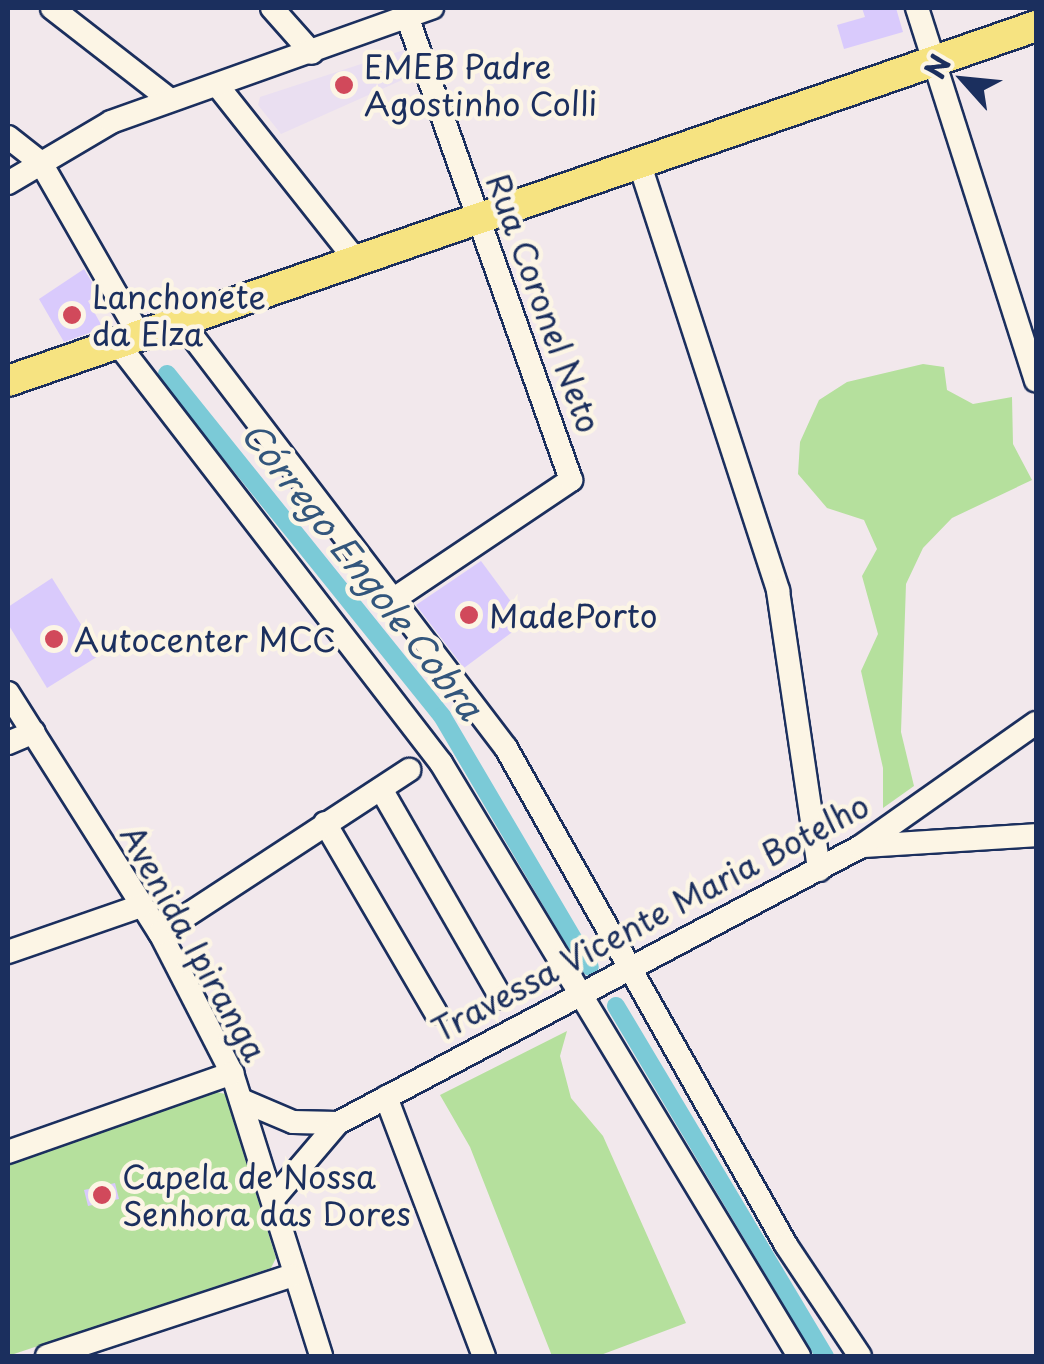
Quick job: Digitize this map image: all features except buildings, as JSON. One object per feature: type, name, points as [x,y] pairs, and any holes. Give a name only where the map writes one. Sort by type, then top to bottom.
[{"type":"main road","points":[[8,381],[480,222],[639,162],[1036,26]]},
{"type":"street","points":[[52,8],[169,99]]},
{"type":"street","points":[[272,8],[312,53]]},
{"type":"street","points":[[8,183],[169,99],[312,53],[406,12],[432,8]]},
{"type":"street","points":[[917,8],[1036,380]]},
{"type":"street","name":"Rua Coronel Neto","points":[[397,598],[571,480],[406,12]]},
{"type":"street","points":[[217,85],[358,263]]},
{"type":"street","points":[[8,138],[41,163],[129,340],[406,711],[799,1356]]},
{"type":"street","points":[[639,162],[778,591],[819,870]]},
{"type":"street","points":[[183,324],[397,598],[506,748],[786,1245],[860,1356]]},
{"type":"street","name":"Avenida Ipiranga","points":[[8,693],[160,933],[232,1073],[273,1200],[291,1276],[321,1356]]},
{"type":"street","name":"Travessa Vicente Maria Botelho","points":[[273,1200],[338,1123],[629,965],[819,870],[860,846],[1036,723]]},
{"type":"street","points":[[8,742],[34,732]]},
{"type":"street","points":[[160,933],[410,770]]},
{"type":"street","points":[[380,789],[502,998]]},
{"type":"street","points":[[325,824],[436,1013]]},
{"type":"street","points":[[860,846],[1036,835]]},
{"type":"street","points":[[8,952],[141,906]]},
{"type":"street","points":[[8,1152],[232,1073]]},
{"type":"street","points":[[386,1097],[484,1356]]},
{"type":"street","points":[[241,1100],[293,1122],[338,1123]]},
{"type":"street","points":[[48,1356],[116,1346],[291,1276]]},
{"type":"shaded area","name":"EMEB Padre Agostinho Colli","points":[[404,50],[420,72],[281,134],[258,105],[260,97]]},
{"type":"green space","points":[[923,364],[944,367],[947,390],[973,404],[1012,397],[1013,444],[1032,480],[952,518],[923,548],[906,584],[901,732],[914,786],[883,808],[883,768],[861,671],[878,634],[862,576],[877,549],[864,520],[827,508],[798,474],[800,442],[819,400],[847,382]]},
{"type":"green space","points":[[567,1031],[560,1056],[571,1098],[603,1136],[686,1323],[598,1356],[552,1356],[470,1147],[440,1095]]},
{"type":"green space","points":[[217,1092],[225,1094],[276,1258],[271,1268],[8,1356],[8,1165]]},
{"type":"waterway","name":"Córrego Engole Cobra","points":[[167,374],[442,716],[590,967]]},
{"type":"waterway","name":"Córrego Engole Cobra","points":[[616,1006],[825,1356]]},
{"type":"place","name":"EMEB Padre Agostinho Colli","points":[[344,85]]},
{"type":"place","name":"Lanchonete da Elza","points":[[72,315]]},
{"type":"place","name":"MadePorto","points":[[469,615]]},
{"type":"place","name":"Autocenter MCC","points":[[54,639]]},
{"type":"place","name":"Capela de Nossa Senhora das Dores","points":[[102,1195]]}]
